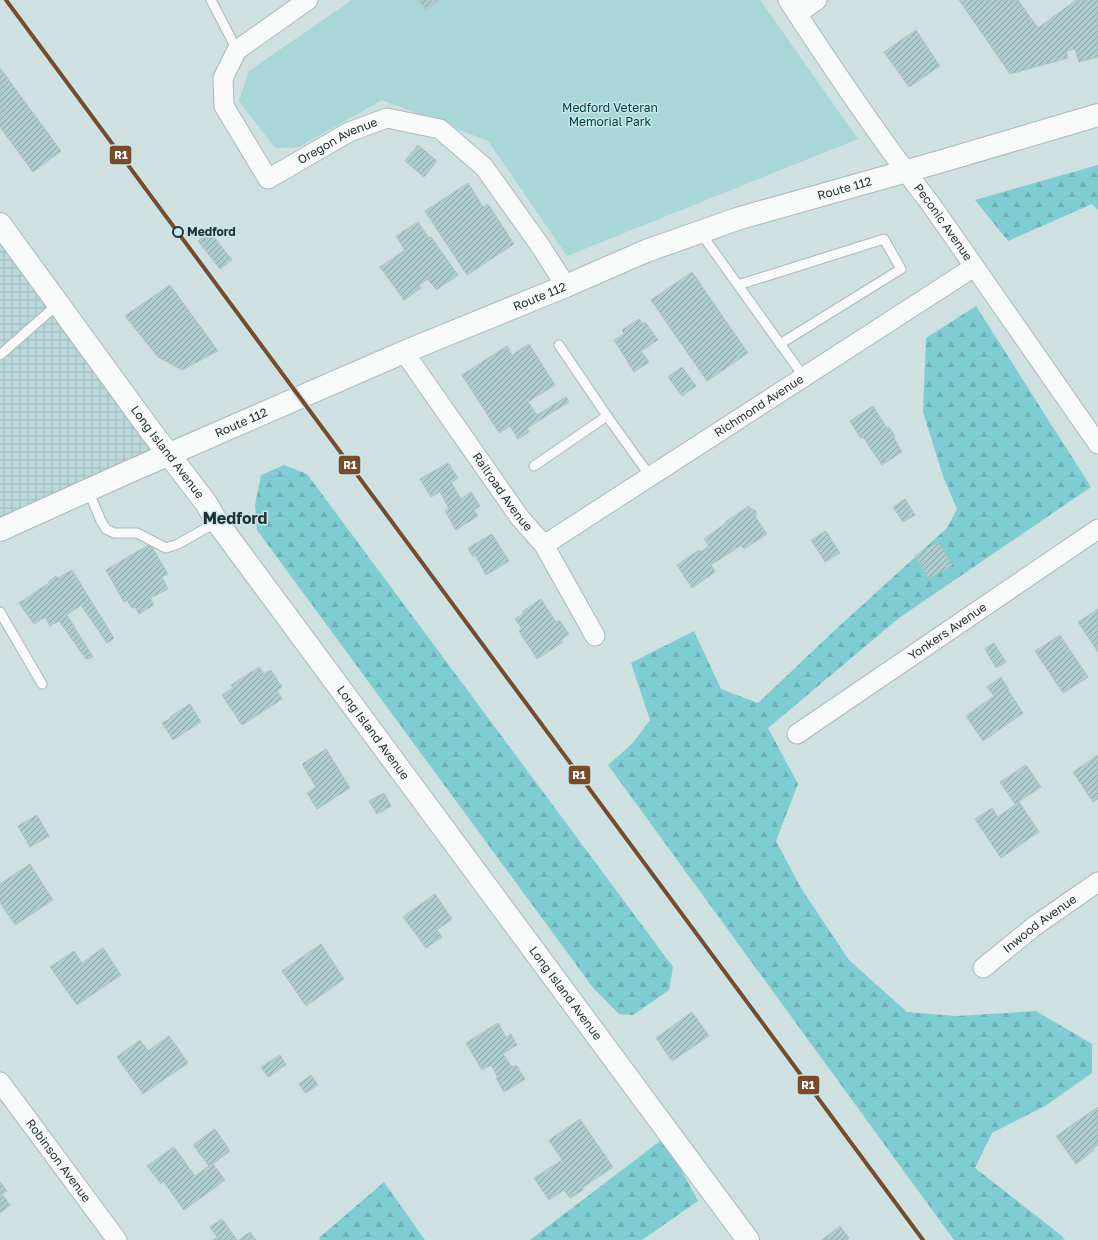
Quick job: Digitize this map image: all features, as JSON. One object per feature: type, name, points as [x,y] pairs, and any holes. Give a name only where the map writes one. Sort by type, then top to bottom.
[{"type":"street","name":"Oregon Avenue","points":[[308,0],[237,50],[223,78],[224,106],[268,179],[349,132],[387,118],[440,129],[484,167],[539,244],[566,286]]},
{"type":"street","points":[[793,7],[817,0]]},
{"type":"street","name":"Peconic Avenue","points":[[793,7],[814,41],[905,171],[930,203],[1098,444]]},
{"type":"street","name":"Route 112","points":[[0,530],[404,352],[566,286],[646,251],[740,218],[1098,115]]},
{"type":"street","name":"Long Island Avenue","points":[[0,224],[206,503],[217,522],[748,1240]]},
{"type":"street","name":"Richmond Avenue","points":[[544,545],[974,267]]},
{"type":"street","name":"Railroad Avenue","points":[[404,352],[520,518],[544,545],[595,636]]},
{"type":"street","name":"Yonkers Avenue","points":[[797,734],[1098,529]]},
{"type":"street","name":"Inwood Avenue","points":[[983,968],[1036,925],[1098,882]]},
{"type":"street","name":"Robinson Avenue","points":[[0,1082],[118,1240]]},
{"type":"lane","points":[[211,0],[237,50]]},
{"type":"lane","points":[[700,231],[804,377]]},
{"type":"lane","points":[[738,285],[884,239],[902,269],[780,344]]},
{"type":"lane","points":[[0,355],[58,304]]},
{"type":"lane","points":[[560,345],[607,416],[650,476]]},
{"type":"lane","points":[[534,466],[607,416]]},
{"type":"lane","points":[[88,490],[106,529],[114,533],[137,533],[166,548],[178,544],[217,522]]},
{"type":"lane","points":[[0,612],[42,684]]},
{"type":"shaded area","points":[[0,224],[169,455],[0,530]]},
{"type":"green space","name":"Medford Veteran Memorial Park","points":[[352,0],[760,0],[858,139],[567,256],[488,141],[382,100],[299,147],[275,148],[239,101],[249,71]]},
{"type":"green space","points":[[1098,165],[1098,210],[1092,204],[1008,241],[975,200]]},
{"type":"green space","points":[[976,306],[1091,487],[899,618],[768,728],[798,784],[776,841],[801,888],[849,960],[907,1012],[956,1016],[1036,1011],[1092,1044],[1092,1073],[1045,1106],[992,1133],[975,1168],[1062,1236],[1065,1240],[954,1240],[608,765],[633,743],[650,720],[631,663],[694,631],[721,689],[758,703],[947,528],[957,509],[943,476],[923,412],[926,338]]},
{"type":"green space","points":[[284,465],[307,474],[673,967],[669,990],[633,1015],[619,1014],[594,989],[257,530],[255,505],[261,475]]},
{"type":"green space","points":[[664,1138],[698,1201],[642,1240],[530,1240]]},
{"type":"green space","points":[[384,1182],[425,1240],[320,1240],[319,1238]]},
{"type":"building","points":[[419,0],[439,0],[426,10]]},
{"type":"building","points":[[959,0],[1018,0],[1038,28],[1076,0],[1098,0],[1098,57],[1079,62],[1075,49],[1066,51],[1068,58],[1010,74]]},
{"type":"building","points":[[916,30],[940,66],[909,87],[884,52]]},
{"type":"building","points":[[0,68],[61,151],[33,172],[0,127]]},
{"type":"building","points":[[418,145],[437,161],[424,177],[405,161]]},
{"type":"building","points":[[468,183],[483,207],[488,204],[514,244],[467,275],[425,211]]},
{"type":"building","points":[[418,222],[429,238],[431,237],[458,275],[436,290],[428,279],[419,285],[421,288],[404,300],[380,267],[405,250],[396,236]]},
{"type":"building","name":"Medford","points":[[210,232],[232,260],[220,269],[198,241]]},
{"type":"building","points":[[692,272],[748,353],[707,381],[651,300]]},
{"type":"building","points":[[170,285],[218,351],[182,370],[158,357],[125,316]]},
{"type":"building","points":[[639,319],[642,324],[645,322],[658,340],[641,351],[649,362],[634,372],[614,340],[624,334],[622,330]]},
{"type":"building","points":[[529,344],[555,385],[528,402],[537,415],[566,397],[569,402],[527,428],[529,432],[518,439],[510,426],[499,433],[462,375],[507,346],[512,355]]},
{"type":"building","points":[[682,367],[696,386],[682,396],[668,377]]},
{"type":"building","points":[[873,406],[887,428],[889,427],[895,436],[894,438],[902,452],[882,465],[863,437],[861,439],[850,421]]},
{"type":"building","points":[[448,463],[458,478],[451,482],[461,499],[471,492],[480,506],[474,510],[478,516],[456,530],[445,511],[449,509],[440,492],[431,497],[420,479]]},
{"type":"building","points":[[905,499],[915,515],[903,522],[893,507]]},
{"type":"building","points":[[749,506],[757,513],[755,516],[767,534],[744,549],[741,545],[711,565],[715,572],[692,588],[677,565],[699,550],[701,552],[709,546],[704,539],[726,523],[725,522]]},
{"type":"building","points":[[826,531],[840,553],[825,562],[811,540]]},
{"type":"building","points":[[492,534],[509,561],[486,575],[475,555],[473,557],[468,548]]},
{"type":"building","points":[[938,542],[952,565],[929,579],[915,556]]},
{"type":"building","points":[[150,544],[168,574],[162,577],[168,589],[150,598],[154,605],[139,614],[135,607],[132,608],[127,600],[124,602],[106,570]]},
{"type":"building","points":[[72,570],[114,638],[107,643],[81,605],[67,615],[93,657],[86,659],[59,621],[50,626],[45,617],[34,624],[19,603],[49,583],[49,581],[56,576],[58,578]]},
{"type":"building","points":[[541,599],[556,622],[559,620],[569,634],[562,639],[563,642],[537,659],[519,631],[522,629],[515,619],[524,613],[523,611]]},
{"type":"building","points":[[1098,609],[1098,652],[1078,622]]},
{"type":"building","points":[[1060,635],[1088,677],[1063,693],[1035,651]]},
{"type":"building","points":[[994,643],[1006,662],[996,668],[985,649]]},
{"type":"building","points":[[259,667],[264,674],[271,670],[282,687],[277,691],[282,699],[242,725],[222,695],[233,688],[231,685]]},
{"type":"building","points":[[1001,677],[1023,713],[983,741],[966,716],[994,696],[987,687]]},
{"type":"building","points":[[190,704],[201,722],[173,740],[162,723]]},
{"type":"building","points":[[326,749],[350,788],[317,809],[307,793],[316,787],[302,764]]},
{"type":"building","points":[[1098,755],[1098,799],[1093,802],[1073,772]]},
{"type":"building","points":[[1026,765],[1041,787],[1015,804],[1000,782]]},
{"type":"building","points":[[384,793],[391,806],[377,814],[369,801]]},
{"type":"building","points":[[1019,802],[1039,832],[1001,858],[975,819],[992,808],[998,817]]},
{"type":"building","points":[[37,815],[49,836],[30,847],[18,826]]},
{"type":"building","points":[[30,864],[53,900],[15,925],[0,902],[0,884]]},
{"type":"building","points":[[435,894],[452,919],[437,930],[442,937],[426,948],[403,917]]},
{"type":"building","points":[[321,944],[344,979],[306,1006],[282,971]]},
{"type":"building","points":[[103,948],[121,975],[77,1005],[50,967],[74,951],[82,963]]},
{"type":"building","points":[[692,1012],[709,1036],[672,1061],[656,1038]]},
{"type":"building","points":[[498,1023],[506,1037],[511,1034],[517,1045],[503,1054],[512,1067],[516,1065],[525,1079],[504,1092],[491,1065],[482,1070],[466,1043]]},
{"type":"building","points":[[169,1036],[188,1063],[143,1094],[117,1057],[140,1040],[148,1051]]},
{"type":"building","points":[[280,1055],[286,1065],[268,1077],[261,1067]]},
{"type":"building","points":[[311,1075],[318,1085],[305,1093],[299,1084]]},
{"type":"building","points":[[1098,1107],[1098,1145],[1076,1164],[1056,1136]]},
{"type":"building","points":[[580,1119],[613,1167],[570,1198],[564,1190],[549,1200],[534,1178],[562,1160],[549,1140]]},
{"type":"building","points":[[215,1129],[230,1151],[213,1164],[225,1180],[184,1210],[163,1181],[161,1184],[147,1166],[174,1147],[195,1176],[209,1166],[193,1145]]},
{"type":"building","points":[[0,1182],[7,1191],[2,1194],[10,1205],[0,1213]]},
{"type":"building","points":[[222,1219],[237,1240],[213,1240],[217,1237],[210,1227]]},
{"type":"building","points":[[840,1226],[849,1238],[847,1240],[822,1240]]},
{"type":"building","points":[[250,1232],[256,1240],[239,1240]]},
{"type":"transit line","name":"R1","points":[[6,0],[923,1240]]},
{"type":"place","name":"Medford","points":[[178,232]]},
{"type":"district","name":"Medford","points":[[235,518]]}]
